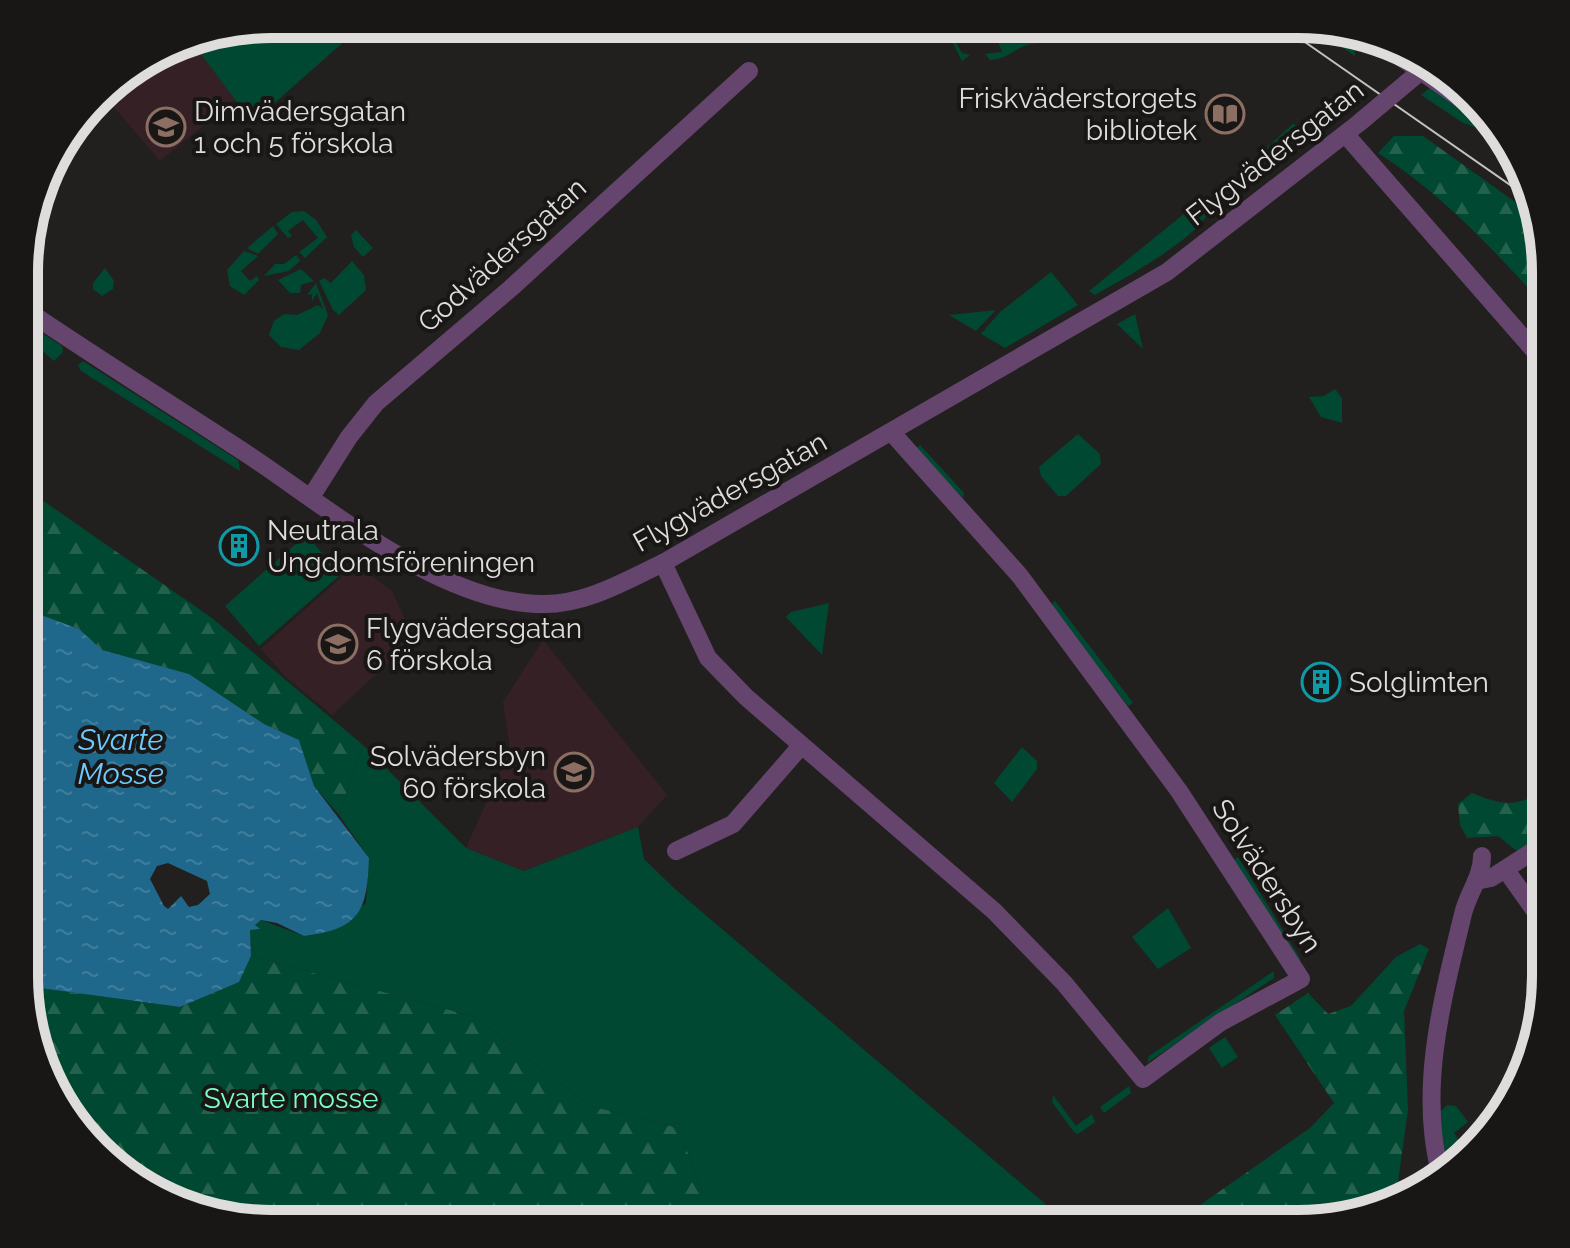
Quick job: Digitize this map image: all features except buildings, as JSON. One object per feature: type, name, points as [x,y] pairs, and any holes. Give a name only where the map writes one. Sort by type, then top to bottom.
[{"type":"street","name":"Godvädersgatan","points":[[311,497],[349,437],[376,403],[511,288],[749,71]]},
{"type":"street","name":"Flygvädersgatan","points":[[38,318],[414,564],[451,584],[487,597],[544,604],[573,601],[604,592],[663,563],[893,434],[1167,272],[1353,129],[1420,72]]},
{"type":"street","points":[[1353,129],[1532,347]]},
{"type":"street","name":"Solvädersbyn","points":[[663,563],[708,658],[801,746],[994,911],[1064,983],[1143,1079],[1221,1022],[1301,979],[1179,791],[1020,576],[893,434]]},
{"type":"street","points":[[676,851],[733,824],[801,746]]},
{"type":"street","points":[[1476,881],[1506,870],[1531,853]]},
{"type":"street","points":[[1439,1163],[1431,1117],[1434,1059],[1464,912],[1482,870],[1482,856]]},
{"type":"street","points":[[1506,870],[1531,905]]},
{"type":"shaded area","name":"Dimvädersgatan 1 och 5 förskola","points":[[228,43],[260,79],[160,161],[111,103],[155,69],[183,56]]},
{"type":"shaded area","name":"Flygvädersgatan 6 förskola","points":[[356,564],[392,591],[414,639],[332,715],[287,678],[261,649]]},
{"type":"shaded area","name":"Solvädersbyn 60 förskola","points":[[543,640],[667,795],[638,827],[524,871],[466,848],[510,749],[503,702]]},
{"type":"green space","points":[[348,38],[254,121],[250,120],[199,50],[212,46],[242,40]]},
{"type":"green space","points":[[951,39],[962,53],[970,55],[962,61]]},
{"type":"green space","points":[[997,39],[1035,39],[1042,43],[1026,45],[998,59],[990,60],[985,54],[1002,52]]},
{"type":"green space","points":[[1334,42],[1351,45],[1355,56]]},
{"type":"green space","points":[[1431,87],[1472,117],[1484,131],[1463,123],[1421,95]]},
{"type":"green space","points":[[1294,123],[1303,142],[1277,159],[1263,151]]},
{"type":"green space","points":[[1394,136],[1423,136],[1522,207],[1530,242],[1532,292],[1446,205],[1378,153]]},
{"type":"green space","points":[[1201,200],[1209,210],[1191,233],[1159,257],[1095,295],[1089,291]]},
{"type":"green space","points":[[304,211],[316,220],[327,237],[305,258],[299,252],[318,238],[303,220],[288,231],[292,236],[288,238],[276,224],[292,212]]},
{"type":"green space","points":[[273,226],[278,234],[258,254],[247,248]]},
{"type":"green space","points":[[356,230],[373,248],[363,257],[354,247],[351,235]]},
{"type":"green space","points":[[244,251],[258,256],[241,271],[250,281],[257,276],[259,280],[244,295],[230,286],[227,270]]},
{"type":"green space","points":[[296,255],[300,261],[289,271],[264,276],[275,264],[284,264]]},
{"type":"green space","points":[[352,261],[364,275],[366,290],[339,315],[333,310],[319,281],[324,278],[331,283]]},
{"type":"green space","points":[[105,268],[114,281],[113,289],[102,296],[93,289],[93,283]]},
{"type":"green space","points":[[301,269],[314,281],[301,285],[300,293],[290,293],[278,280]]},
{"type":"green space","points":[[1051,272],[1078,305],[1005,348],[981,334],[1000,312]]},
{"type":"green space","points":[[316,283],[328,315],[320,333],[299,350],[281,347],[269,335],[274,321],[284,314],[297,315],[318,305],[323,309],[317,293],[312,301],[312,294],[307,295]]},
{"type":"green space","points":[[996,310],[976,331],[949,315]]},
{"type":"green space","points":[[1135,314],[1143,349],[1117,324]]},
{"type":"green space","points":[[38,331],[62,346],[63,352],[54,361],[38,347]]},
{"type":"green space","points":[[83,361],[238,460],[240,471],[81,371],[78,365]]},
{"type":"green space","points":[[1335,389],[1342,398],[1342,423],[1321,417],[1309,397],[1324,396]]},
{"type":"green space","points":[[1078,434],[1100,454],[1101,464],[1066,496],[1058,496],[1041,476],[1039,467]]},
{"type":"green space","points":[[920,445],[964,493],[963,498],[914,450]]},
{"type":"green space","points":[[38,498],[212,618],[363,745],[339,815],[314,786],[299,740],[264,724],[189,674],[101,650],[79,629],[38,614]]},
{"type":"green space","points":[[306,535],[341,574],[259,646],[225,606]]},
{"type":"green space","points":[[1055,601],[1133,703],[1128,706],[1055,610],[1052,604]]},
{"type":"green space","points":[[829,603],[822,655],[786,617],[791,612]]},
{"type":"green space","points":[[363,745],[466,848],[524,871],[638,827],[644,859],[675,889],[1052,1210],[717,1209],[703,1192],[678,1128],[590,1106],[475,1017],[251,956],[250,930],[259,929],[255,925],[261,920],[304,936],[318,934],[366,903],[369,858],[339,815]]},
{"type":"green space","points":[[1022,747],[1037,761],[1037,769],[1012,802],[994,783]]},
{"type":"green space","points":[[1472,793],[1510,803],[1531,796],[1531,847],[1521,854],[1498,836],[1467,838],[1460,825],[1458,804]]},
{"type":"green space","points":[[1238,857],[1300,958],[1300,963],[1234,860]]},
{"type":"green space","points":[[1168,908],[1191,948],[1158,969],[1132,937]]},
{"type":"green space","points":[[1420,944],[1429,949],[1404,1011],[1408,1110],[1398,1182],[1388,1192],[1373,1198],[1343,1205],[1298,1210],[1193,1210],[1310,1128],[1334,1103],[1275,1015],[1308,993],[1328,1014],[1351,1006],[1396,957]]},
{"type":"green space","name":"Svarte mosse","points":[[251,956],[475,1017],[590,1106],[678,1128],[703,1192],[717,1209],[257,1209],[212,1202],[155,1179],[118,1152],[96,1130],[69,1093],[50,1051],[39,988],[180,1007],[238,982]]},
{"type":"green space","points":[[1274,971],[1274,978],[1147,1063],[1149,1056]]},
{"type":"green space","points":[[1225,1037],[1238,1057],[1222,1068],[1209,1048]]},
{"type":"green space","points":[[1129,1086],[1131,1093],[1104,1113],[1100,1107]]},
{"type":"green space","points":[[1053,1095],[1076,1126],[1092,1114],[1095,1122],[1078,1134],[1074,1132],[1052,1102]]},
{"type":"green space","points":[[1447,1105],[1456,1106],[1468,1122],[1454,1133],[1461,1143],[1446,1157],[1439,1113]]},
{"type":"water","name":"Svarte Mosse","points":[[38,614],[79,629],[102,650],[189,674],[264,724],[299,740],[314,786],[369,858],[363,904],[349,922],[323,933],[304,936],[277,923],[261,920],[255,925],[260,929],[250,930],[251,956],[239,982],[180,1007],[39,988]],"holes":[[[168,863],[207,881],[210,894],[198,905],[189,907],[181,896],[168,909],[150,879],[157,866]]]},
{"type":"tram line","points":[[1301,39],[1516,189]]},
{"type":"place","name":"Friskväderstorgets bibliotek","points":[[1225,114]]},
{"type":"place","name":"Dimvädersgatan 1 och 5 förskola","points":[[166,127]]},
{"type":"place","name":"Neutrala Ungdomsföreningen","points":[[239,546]]},
{"type":"place","name":"Flygvädersgatan 6 förskola","points":[[338,644]]},
{"type":"place","name":"Solglimten","points":[[1321,682]]},
{"type":"place","name":"Solvädersbyn 60 förskola","points":[[574,772]]}]
